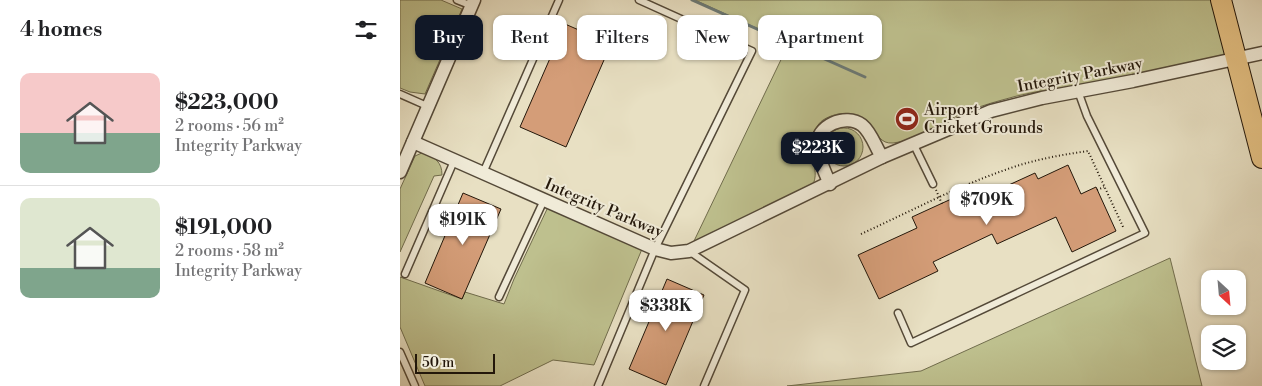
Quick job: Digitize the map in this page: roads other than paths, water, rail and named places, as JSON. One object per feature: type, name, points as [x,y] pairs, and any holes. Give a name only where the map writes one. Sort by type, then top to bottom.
[{"type":"main road","points":[[1222,0],[1262,158]]},
{"type":"street","points":[[400,172],[473,3]]},
{"type":"street","name":"Integrity Parkway","points":[[413,142],[655,249],[671,253],[689,251],[913,143],[991,111],[1042,98],[1262,53]]},
{"type":"street","points":[[830,184],[824,173],[817,146],[821,132],[830,125],[842,120],[854,120],[864,126],[882,158]]},
{"type":"lane","points":[[457,0],[473,3]]},
{"type":"lane","points":[[483,173],[559,0]]},
{"type":"lane","points":[[598,386],[655,249],[752,51],[639,0]]},
{"type":"lane","points":[[898,313],[911,343],[1145,234],[1088,116],[1078,91]]},
{"type":"lane","points":[[400,94],[428,106]]},
{"type":"lane","points":[[913,143],[932,184]]},
{"type":"lane","points":[[405,274],[454,161]]},
{"type":"lane","points":[[499,297],[544,200]]},
{"type":"lane","points":[[689,251],[745,290],[704,386]]},
{"type":"lane","points":[[400,352],[415,386]]},
{"type":"waterway","points":[[692,0],[865,77]]},
{"type":"place","name":"Airport Cricket Grounds","points":[[907,119]]}]
